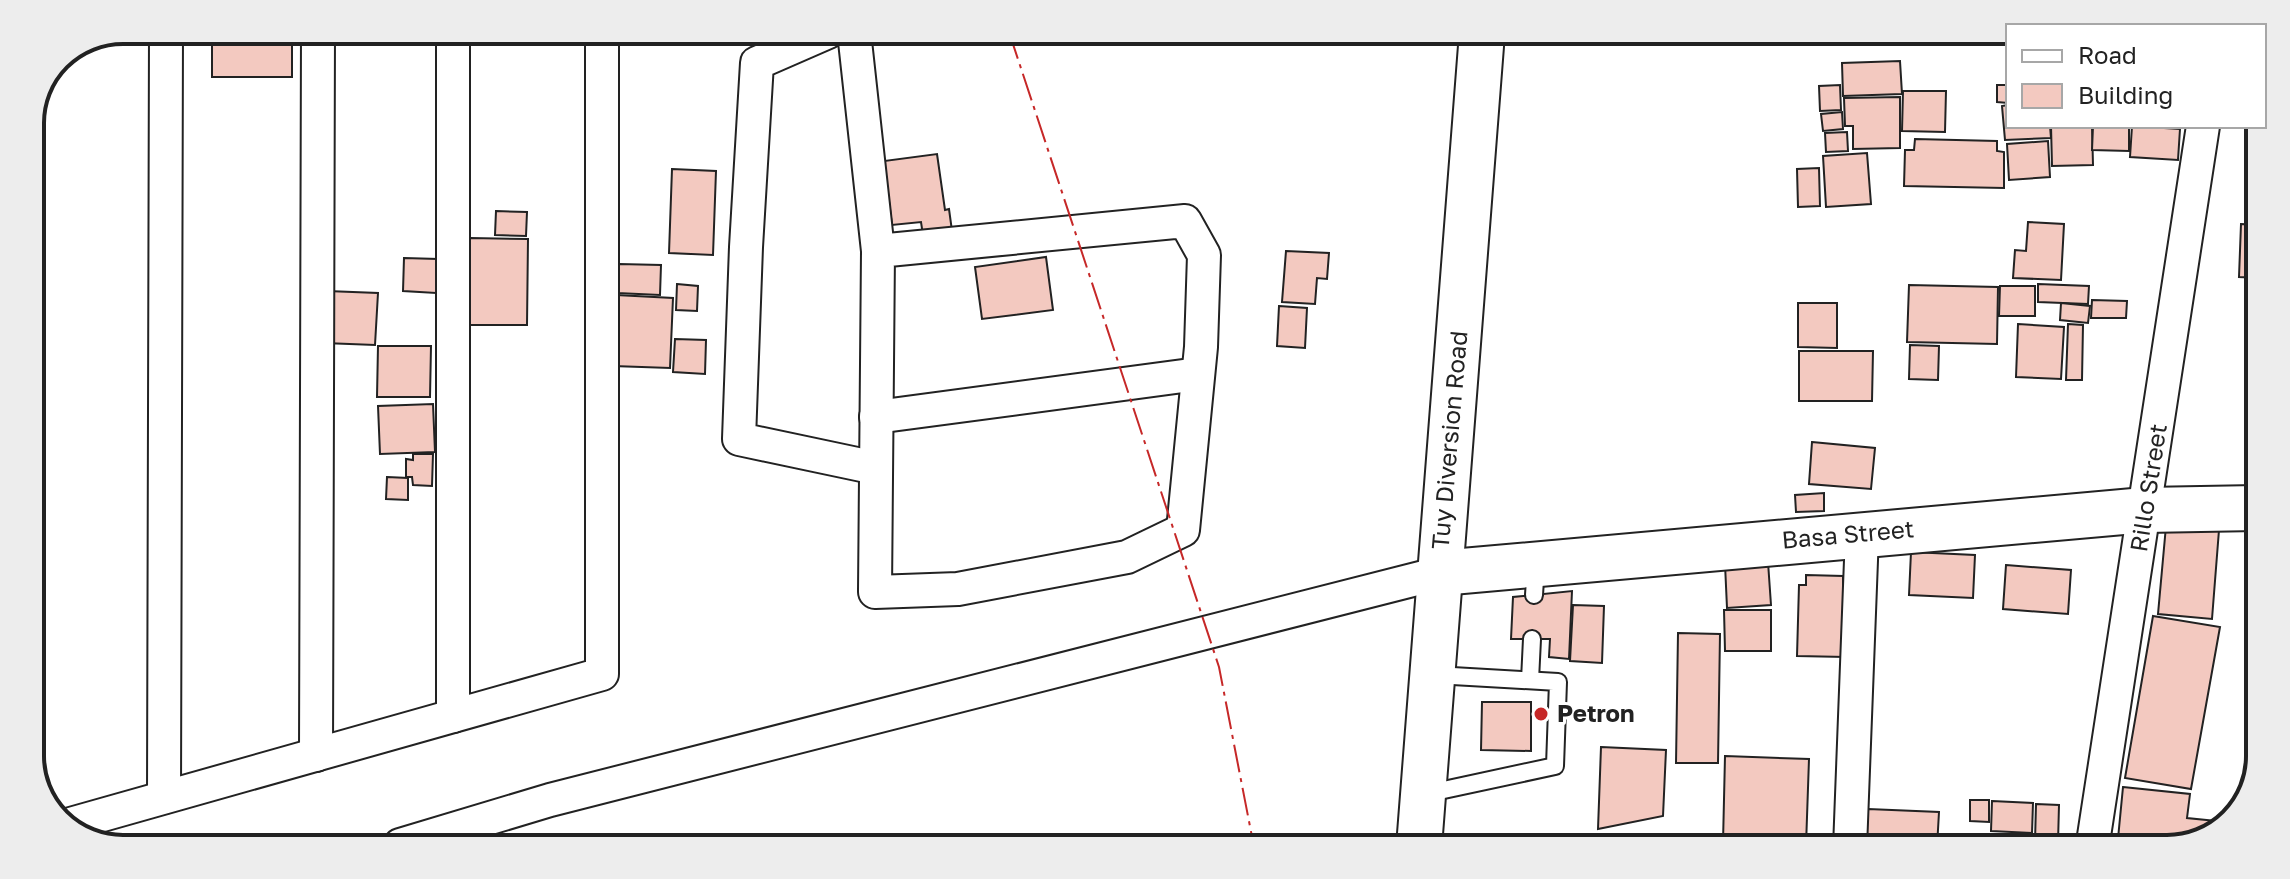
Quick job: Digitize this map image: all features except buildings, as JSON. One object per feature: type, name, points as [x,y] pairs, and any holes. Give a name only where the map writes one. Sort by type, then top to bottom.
[{"type":"street","points":[[164,797],[166,44]]},
{"type":"street","points":[[316,755],[318,44]]},
{"type":"street","points":[[453,44],[453,716]]},
{"type":"street","points":[[79,821],[602,674],[602,44]]},
{"type":"street","points":[[801,44],[757,63],[739,439],[876,468]]},
{"type":"street","points":[[855,44],[878,251],[875,592],[958,589],[1127,557],[1183,530],[1198,374],[1204,255],[1185,221],[878,251]]},
{"type":"street","name":"Tuy Diversion Road","points":[[1420,835],[1481,44]]},
{"type":"street","name":"Rillo Street","points":[[2094,835],[2203,128]]},
{"type":"street","points":[[876,417],[1198,374]]},
{"type":"street","name":"Basa Street","points":[[1440,573],[1535,579],[1862,534],[2145,510],[2246,508]]},
{"type":"street","points":[[1850,835],[1862,534]]},
{"type":"street","points":[[433,835],[550,800],[1440,573]]},
{"type":"lane","points":[[1530,680],[1532,639]]},
{"type":"lane","points":[[1423,794],[1555,766],[1558,682],[1432,675]]},
{"type":"power","points":[[1013,44],[1219,667],[1252,835]]},
{"type":"place","name":"Petron","points":[[1541,714]]}]
